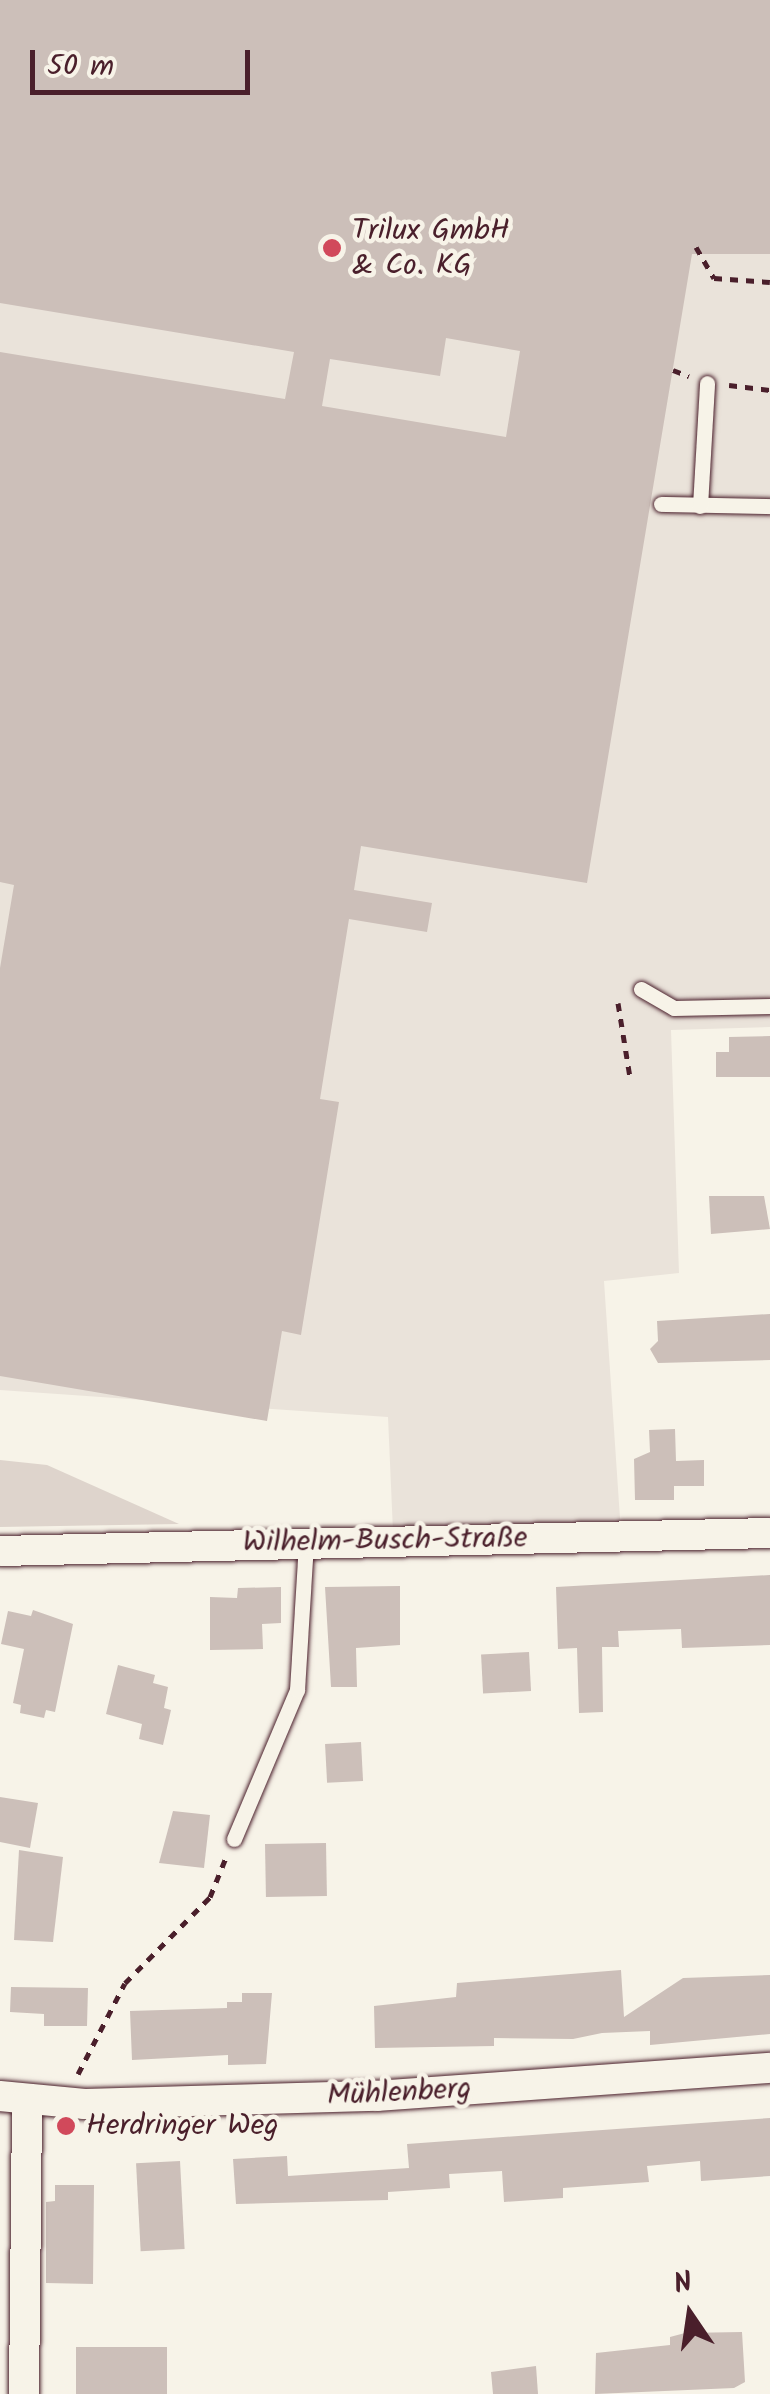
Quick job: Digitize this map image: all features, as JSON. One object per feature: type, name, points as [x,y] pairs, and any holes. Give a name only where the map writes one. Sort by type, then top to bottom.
[{"type":"street","name":"Wilhelm-Busch-Straße","points":[[0,1551],[770,1533]]},
{"type":"street","name":"Mühlenberg","points":[[24,2394],[14,2098],[72,2104],[377,2096],[770,2068]]},
{"type":"lane","points":[[700,506],[707,383]]},
{"type":"lane","points":[[661,504],[770,506]]},
{"type":"lane","points":[[641,989],[674,1008],[770,1006]]},
{"type":"lane","points":[[234,1839],[297,1690],[306,1541]]},
{"type":"path","points":[[696,247],[714,278],[770,282]]},
{"type":"path","points":[[618,1003],[630,1076]]},
{"type":"path","points":[[72,2104],[75,2080],[125,1983],[210,1896],[234,1839]]},
{"type":"shaded area","points":[[0,0],[770,0],[770,1027],[671,1030],[679,1273],[604,1281],[621,1533],[393,1532],[388,1417],[0,1390]]},
{"type":"shaded area","points":[[0,1460],[47,1465],[179,1524],[0,1527]]},
{"type":"building","points":[[0,0],[770,0],[770,254],[692,254],[587,883],[361,846],[354,890],[432,903],[427,932],[349,919],[320,1099],[339,1102],[301,1335],[282,1331],[267,1421],[0,1376],[0,968],[14,885],[0,882],[0,352],[285,399],[294,352],[0,303]],"holes":[[[446,338],[520,351],[506,437],[322,406],[330,359],[440,376]]]},
{"type":"building","points":[[770,1036],[770,1077],[716,1077],[716,1052],[729,1052],[729,1037]]},
{"type":"building","points":[[709,1196],[764,1196],[770,1229],[711,1234]]},
{"type":"building","points":[[770,1314],[770,1360],[658,1363],[650,1349],[658,1341],[657,1321]]},
{"type":"building","points":[[675,1429],[676,1461],[704,1460],[704,1486],[674,1486],[674,1500],[635,1500],[634,1459],[650,1452],[649,1430]]},
{"type":"building","points":[[770,1575],[770,1645],[682,1648],[681,1629],[618,1631],[619,1647],[602,1647],[603,1712],[579,1713],[577,1648],[558,1649],[556,1587]]},
{"type":"building","points":[[400,1586],[400,1645],[356,1648],[357,1687],[331,1687],[325,1587]]},
{"type":"building","points":[[281,1587],[281,1623],[262,1624],[263,1649],[210,1650],[210,1597],[237,1598],[238,1588]]},
{"type":"building","points":[[33,1610],[73,1624],[55,1712],[46,1710],[44,1718],[20,1713],[21,1705],[13,1703],[24,1649],[1,1644],[8,1611],[31,1616]]},
{"type":"building","points":[[529,1652],[531,1691],[483,1693],[481,1655]]},
{"type":"building","points":[[118,1665],[155,1675],[153,1683],[168,1687],[164,1708],[171,1710],[163,1745],[139,1739],[142,1724],[106,1714]]},
{"type":"building","points":[[361,1742],[363,1781],[327,1783],[325,1744]]},
{"type":"building","points":[[0,1797],[38,1803],[30,1848],[0,1842]]},
{"type":"building","points":[[173,1811],[210,1815],[204,1868],[159,1863]]},
{"type":"building","points":[[326,1843],[327,1896],[266,1897],[265,1844]]},
{"type":"building","points":[[19,1850],[63,1857],[53,1942],[14,1940]]},
{"type":"building","points":[[621,1970],[624,2017],[683,1978],[770,1975],[770,2034],[650,2045],[650,2031],[573,2039],[494,2038],[494,2046],[375,2048],[374,2006],[456,1997],[457,1983]]},
{"type":"building","points":[[11,1987],[88,1988],[87,2026],[44,2026],[44,2014],[10,2012]]},
{"type":"building","points":[[242,1993],[272,1993],[266,2064],[228,2065],[228,2055],[132,2060],[130,2011],[227,2008],[227,2002],[242,2002]]},
{"type":"building","points":[[770,2118],[770,2176],[701,2181],[700,2161],[647,2166],[649,2182],[563,2188],[563,2198],[504,2202],[502,2171],[449,2174],[450,2188],[388,2192],[388,2200],[236,2204],[233,2159],[287,2156],[288,2176],[409,2168],[407,2144]]},
{"type":"building","points":[[180,2161],[185,2249],[141,2251],[136,2163]]},
{"type":"building","points":[[55,2185],[94,2185],[93,2284],[46,2283],[46,2202],[55,2201]]},
{"type":"building","points":[[742,2332],[745,2382],[734,2388],[595,2394],[596,2353],[670,2345],[670,2337],[685,2333]]},
{"type":"building","points":[[76,2347],[167,2347],[167,2394],[76,2394]]},
{"type":"building","points":[[536,2366],[538,2394],[493,2394],[491,2372]]},
{"type":"place","name":"Trilux GmbH & Co. KG","points":[[332,248]]},
{"type":"place","name":"Herdringer Weg","points":[[66,2126]]}]
